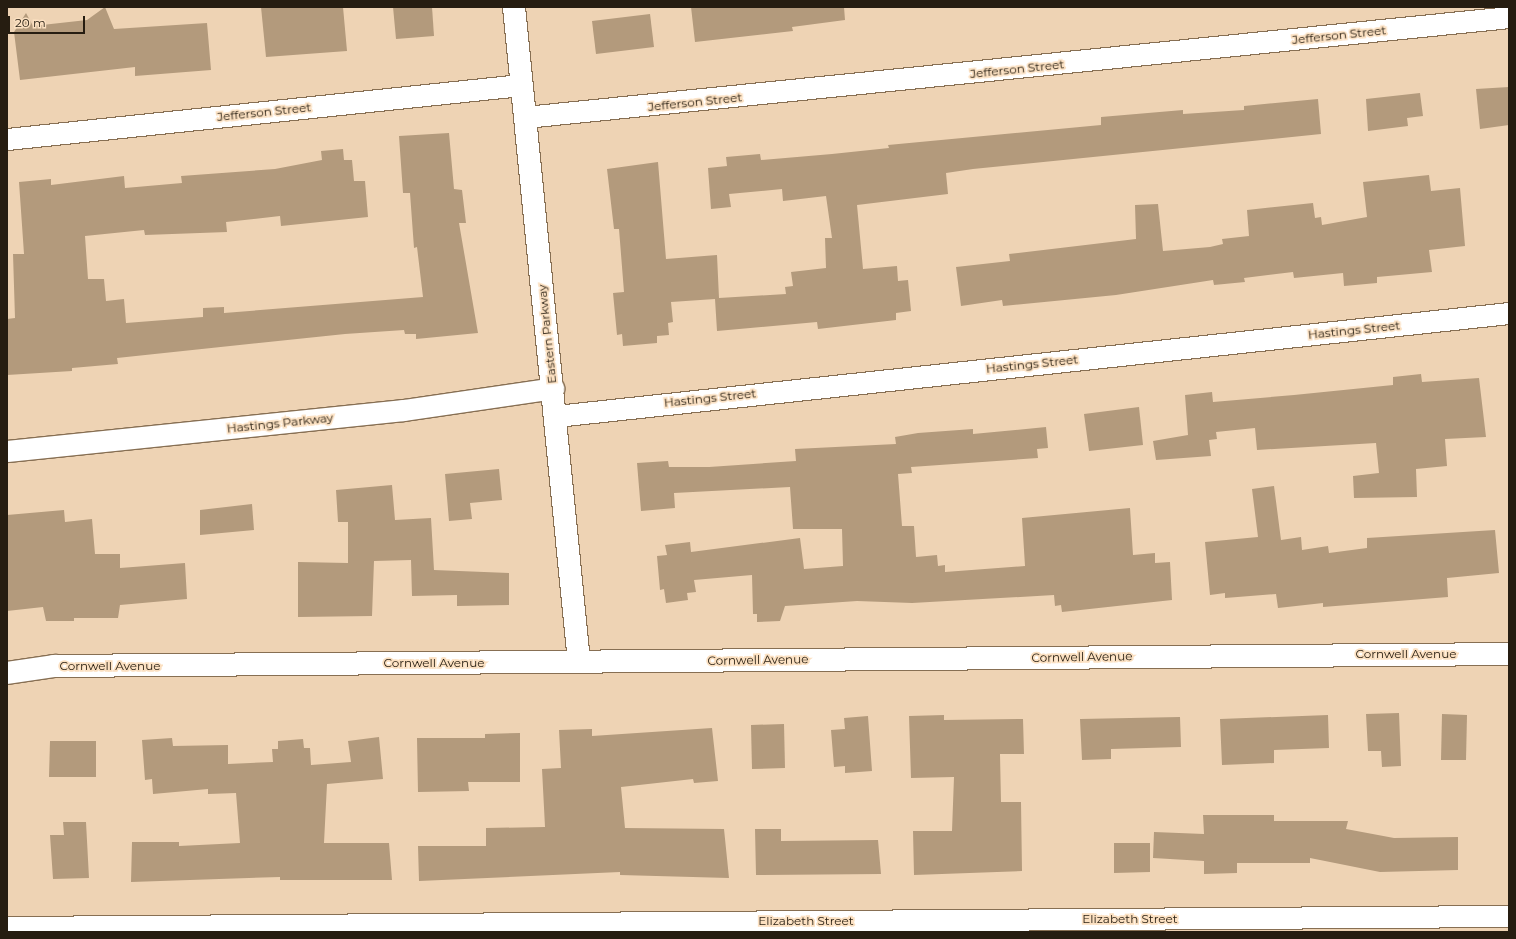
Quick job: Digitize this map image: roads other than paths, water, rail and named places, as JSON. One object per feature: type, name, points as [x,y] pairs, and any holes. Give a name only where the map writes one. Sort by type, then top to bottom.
[{"type":"street","name":"Eastern Parkway","points":[[514,7],[556,416],[579,662]]},
{"type":"street","name":"Jefferson Street","points":[[525,117],[1509,17]]},
{"type":"street","name":"Jefferson Street","points":[[7,139],[521,85]]},
{"type":"street","name":"Hastings Street","points":[[556,416],[1509,313]]},
{"type":"street","name":"Hastings Parkway","points":[[7,452],[403,410],[553,388]]},
{"type":"street","name":"Cornwell Avenue","points":[[7,673],[54,666],[1509,654]]},
{"type":"street","name":"Elizabeth Street","points":[[7,927],[1509,916]]}]
